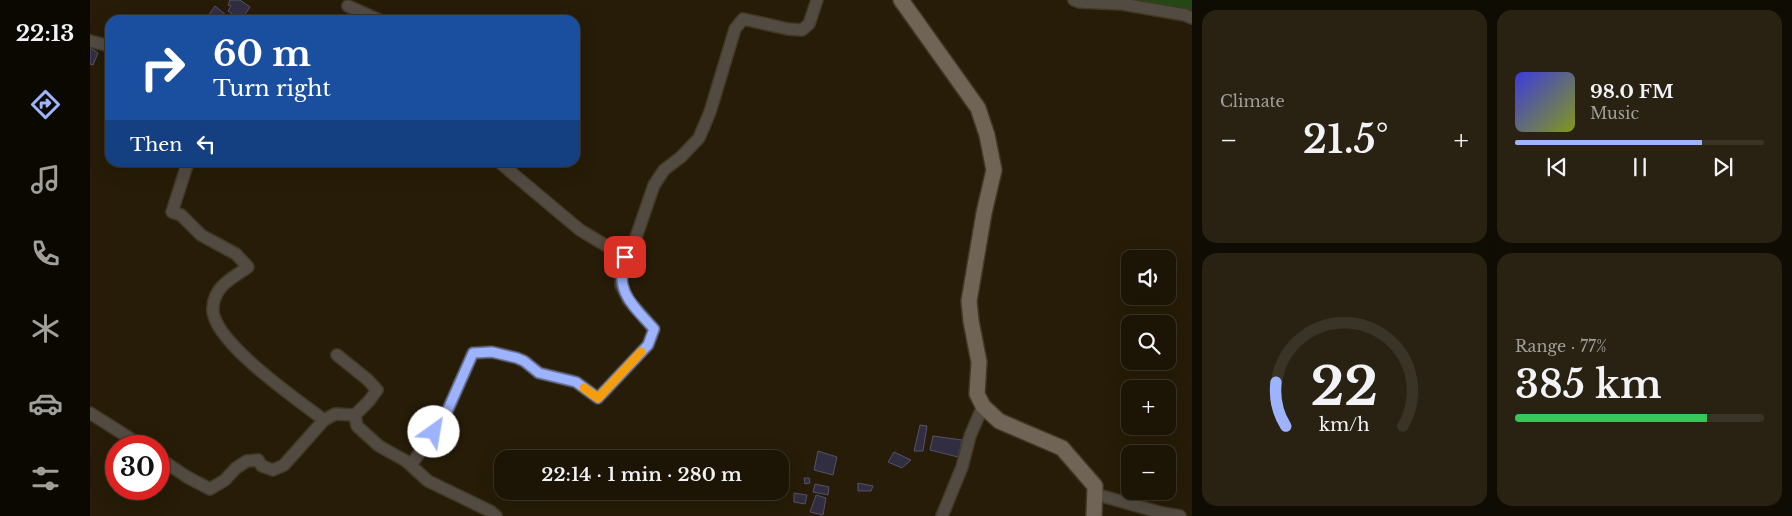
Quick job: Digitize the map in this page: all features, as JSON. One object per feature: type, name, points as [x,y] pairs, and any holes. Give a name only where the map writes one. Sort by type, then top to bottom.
[{"type":"street","points":[[411,466],[445,416],[473,353],[492,352],[517,358],[539,373],[576,382],[598,398],[648,345],[654,329],[629,301],[621,285],[621,268],[625,257],[633,246],[654,185],[664,170],[681,157],[698,138],[710,112],[735,29],[743,19],[788,29],[802,30],[809,24],[817,0]]},
{"type":"street","points":[[900,0],[978,108],[987,135],[994,170],[984,212],[968,301],[980,362],[977,394],[983,406],[999,421],[1062,448],[1095,486],[1094,516]]},
{"type":"street","points":[[1074,0],[1079,2],[1122,4],[1185,15],[1192,18]]},
{"type":"street","points":[[348,6],[368,15]]},
{"type":"street","points":[[90,41],[105,45]]},
{"type":"street","points":[[186,167],[172,212],[181,215],[201,235],[236,254],[248,267],[222,285],[214,298],[213,314],[219,328],[240,352],[282,388],[324,420]]},
{"type":"street","points":[[505,167],[580,230],[625,257]]},
{"type":"street","points":[[170,465],[210,489],[225,480],[236,468],[247,461],[258,460],[262,466],[273,470],[284,465],[324,420],[335,414],[355,415],[370,401],[377,390],[368,380],[337,355]]},
{"type":"street","points":[[942,516],[962,467],[970,436],[983,406]]},
{"type":"street","points":[[90,413],[125,435]]},
{"type":"street","points":[[355,415],[357,426],[379,446],[406,461],[428,481],[490,511],[496,516]]},
{"type":"street","points":[[1095,494],[1162,514],[1180,516]]},
{"type":"green space","points":[[1131,0],[1192,0],[1192,13]]},
{"type":"building","points":[[230,0],[240,0],[250,7],[244,15],[234,15],[228,11],[231,6],[228,5]]},
{"type":"building","points":[[215,6],[226,15],[209,15]]},
{"type":"building","points":[[90,48],[98,53],[93,65],[90,64]]},
{"type":"building","points":[[920,425],[927,426],[923,451],[914,451]]},
{"type":"building","points":[[933,436],[962,440],[958,457],[930,450]]},
{"type":"building","points":[[818,451],[837,457],[833,475],[814,470]]},
{"type":"building","points":[[894,452],[911,460],[902,468],[888,462]]},
{"type":"building","points":[[804,478],[809,478],[810,483],[805,484]]},
{"type":"building","points":[[858,483],[873,486],[871,491],[858,491]]},
{"type":"building","points":[[815,484],[829,487],[828,495],[813,492]]},
{"type":"building","points":[[794,493],[807,495],[805,504],[794,502]]},
{"type":"building","points":[[816,495],[826,498],[823,515],[810,512]]},
{"type":"slow traffic","points":[[584,388],[598,398],[641,352]]},
{"type":"route","points":[[434,432],[445,416],[473,353],[492,352],[517,358],[539,373],[576,382],[598,398],[648,345],[654,329],[629,301],[621,285],[621,268],[625,257]]}]
